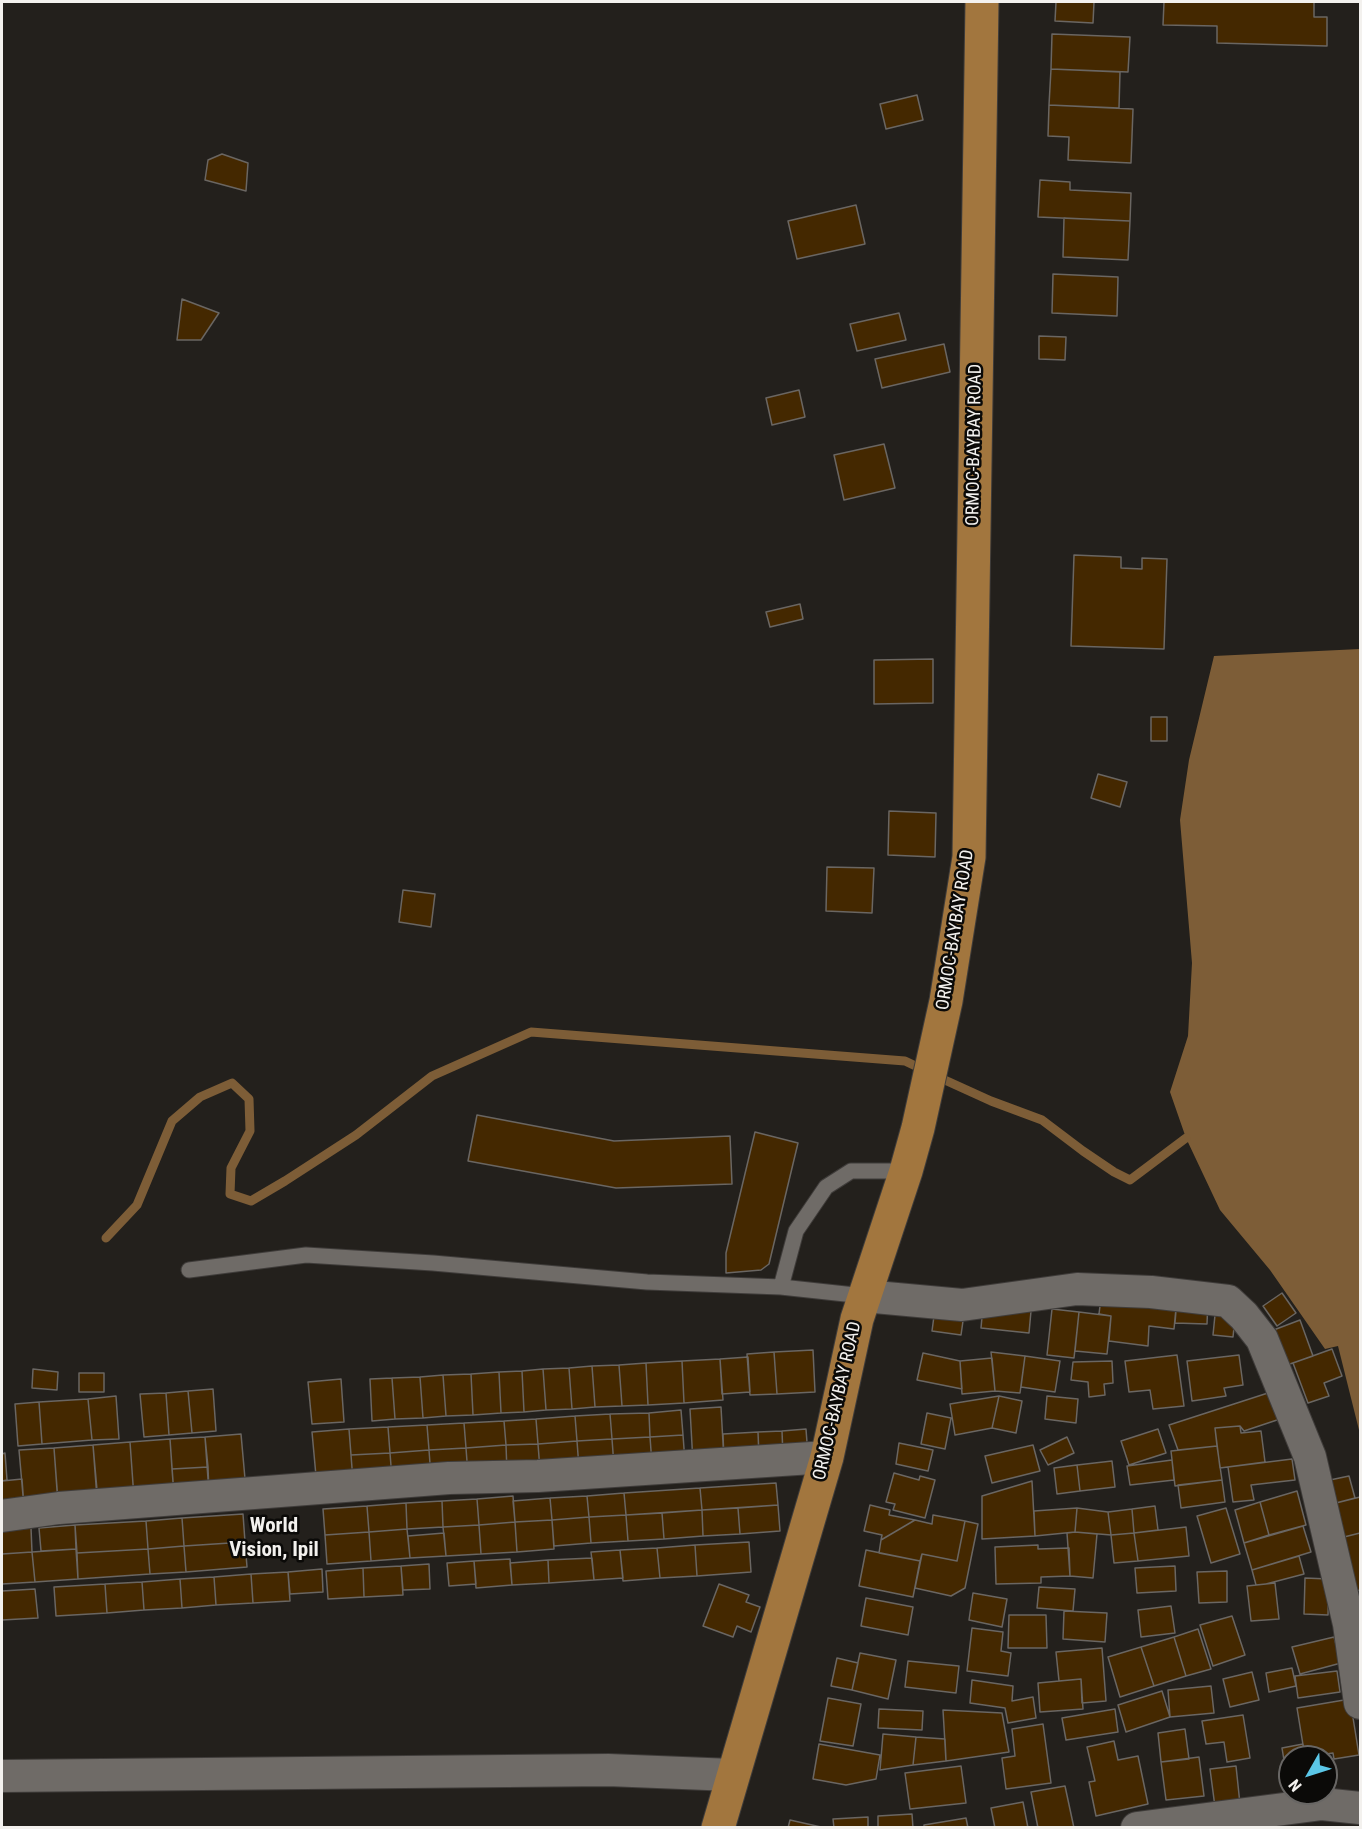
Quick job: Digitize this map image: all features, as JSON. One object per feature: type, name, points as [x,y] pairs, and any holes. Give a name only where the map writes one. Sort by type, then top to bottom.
[{"type":"highway","name":"ORMOC-BAYBAY ROAD","points":[[718,1827],[827,1456],[857,1320],[918,1128],[946,1001],[969,857],[982,2]]},
{"type":"street","points":[[864,1296],[962,1305],[1077,1289],[1151,1292],[1228,1301],[1244,1316],[1262,1339],[1310,1458],[1349,1624],[1360,1703]]},
{"type":"street","points":[[2,1516],[58,1508],[426,1480],[538,1476],[827,1456]]},
{"type":"street","points":[[2,1776],[596,1770],[732,1775]]},
{"type":"street","points":[[1137,1827],[1323,1816],[1360,1808]]},
{"type":"lane","points":[[781,1287],[796,1231],[826,1187],[851,1171],[906,1171]]},
{"type":"lane","points":[[189,1270],[306,1255],[433,1263],[646,1282],[781,1287],[864,1296]]},
{"type":"shaded area","points":[[1360,649],[1360,1434],[1338,1346],[1325,1349],[1270,1270],[1220,1210],[1186,1138],[1170,1092],[1188,1036],[1192,963],[1180,820],[1189,760],[1214,656]]},
{"type":"building","points":[[1056,2],[1094,2],[1093,23],[1055,21]]},
{"type":"building","points":[[1164,2],[1314,2],[1314,17],[1327,17],[1327,46],[1217,43],[1217,26],[1163,25]]},
{"type":"building","points":[[1052,34],[1130,37],[1128,72],[1051,69]]},
{"type":"building","points":[[1051,69],[1120,72],[1119,108],[1049,105]]},
{"type":"building","points":[[917,95],[923,120],[886,129],[880,104]]},
{"type":"building","points":[[1049,105],[1133,109],[1131,163],[1068,160],[1069,137],[1048,136]]},
{"type":"building","points":[[222,154],[248,163],[246,191],[205,180],[208,160]]},
{"type":"building","points":[[1040,180],[1070,182],[1070,190],[1131,193],[1130,221],[1038,217]]},
{"type":"building","points":[[856,205],[865,244],[797,259],[788,221]]},
{"type":"building","points":[[1064,218],[1130,221],[1128,260],[1063,257]]},
{"type":"building","points":[[1053,274],[1118,277],[1117,316],[1052,313]]},
{"type":"building","points":[[182,299],[219,313],[201,340],[177,340]]},
{"type":"building","points":[[899,313],[906,340],[857,351],[850,324]]},
{"type":"building","points":[[1039,336],[1066,337],[1065,360],[1039,359]]},
{"type":"building","points":[[944,344],[950,372],[882,388],[875,359]]},
{"type":"building","points":[[799,390],[805,417],[772,425],[766,398]]},
{"type":"building","points":[[884,444],[895,488],[844,500],[834,455]]},
{"type":"building","points":[[1074,555],[1121,557],[1121,568],[1142,569],[1142,558],[1167,559],[1164,649],[1071,646]]},
{"type":"building","points":[[800,604],[803,619],[770,627],[766,612]]},
{"type":"building","points":[[933,659],[933,703],[874,704],[874,660]]},
{"type":"building","points":[[1151,717],[1167,717],[1167,741],[1151,741]]},
{"type":"building","points":[[1098,774],[1127,782],[1120,807],[1091,798]]},
{"type":"building","points":[[889,811],[936,813],[935,857],[888,855]]},
{"type":"building","points":[[827,867],[874,868],[872,913],[826,911]]},
{"type":"building","points":[[403,890],[435,894],[431,927],[399,922]]},
{"type":"building","points":[[477,1115],[614,1141],[730,1136],[732,1184],[616,1188],[468,1161]]},
{"type":"building","points":[[755,1132],[798,1143],[769,1264],[761,1270],[726,1273],[726,1253]]},
{"type":"building","points":[[1102,1290],[1177,1298],[1174,1329],[1149,1326],[1148,1346],[1109,1341],[1111,1316],[1099,1314]]},
{"type":"building","points":[[1282,1293],[1296,1313],[1277,1326],[1263,1306]]},
{"type":"building","points":[[1177,1298],[1208,1300],[1207,1324],[1175,1323]]},
{"type":"building","points":[[983,1306],[1031,1311],[1029,1333],[981,1328]]},
{"type":"building","points":[[1052,1309],[1079,1312],[1074,1358],[1047,1355]]},
{"type":"building","points":[[1079,1312],[1111,1316],[1107,1354],[1075,1351]]},
{"type":"building","points":[[1215,1315],[1235,1318],[1233,1337],[1213,1335]]},
{"type":"building","points":[[934,1316],[963,1321],[961,1335],[932,1331]]},
{"type":"building","points":[[1300,1320],[1313,1356],[1284,1366],[1271,1331]]},
{"type":"building","points":[[1332,1349],[1342,1376],[1324,1383],[1329,1396],[1308,1403],[1293,1363]]},
{"type":"building","points":[[813,1350],[815,1392],[777,1394],[774,1352]]},
{"type":"building","points":[[774,1352],[777,1394],[750,1395],[747,1354]]},
{"type":"building","points":[[991,1352],[1025,1356],[1020,1393],[995,1391]]},
{"type":"building","points":[[923,1353],[960,1361],[962,1389],[917,1380]]},
{"type":"building","points":[[1177,1355],[1184,1406],[1153,1409],[1150,1390],[1129,1392],[1125,1361]]},
{"type":"building","points":[[1239,1355],[1243,1385],[1224,1388],[1226,1396],[1192,1401],[1187,1361]]},
{"type":"building","points":[[1025,1356],[1060,1361],[1055,1392],[1021,1387]]},
{"type":"building","points":[[748,1357],[750,1392],[722,1394],[720,1359]]},
{"type":"building","points":[[992,1358],[995,1391],[962,1394],[960,1361]]},
{"type":"building","points":[[720,1359],[723,1400],[684,1403],[682,1361]]},
{"type":"building","points":[[682,1361],[684,1403],[648,1405],[646,1363]]},
{"type":"building","points":[[1112,1361],[1113,1383],[1104,1384],[1105,1395],[1089,1397],[1088,1382],[1071,1380],[1073,1362]]},
{"type":"building","points":[[646,1363],[648,1405],[622,1406],[619,1365]]},
{"type":"building","points":[[619,1365],[622,1406],[595,1407],[592,1366]]},
{"type":"building","points":[[592,1366],[595,1407],[572,1409],[569,1368]]},
{"type":"building","points":[[569,1368],[572,1409],[546,1410],[543,1369]]},
{"type":"building","points":[[33,1369],[58,1372],[57,1390],[32,1388]]},
{"type":"building","points":[[543,1369],[546,1410],[524,1412],[522,1371]]},
{"type":"building","points":[[522,1371],[524,1412],[501,1413],[499,1372]]},
{"type":"building","points":[[499,1372],[501,1413],[473,1415],[471,1374]]},
{"type":"building","points":[[79,1373],[104,1373],[104,1392],[79,1392]]},
{"type":"building","points":[[471,1374],[473,1415],[446,1416],[443,1375]]},
{"type":"building","points":[[443,1375],[446,1416],[423,1418],[420,1377]]},
{"type":"building","points":[[420,1377],[423,1418],[395,1419],[392,1378]]},
{"type":"building","points":[[392,1378],[395,1419],[372,1421],[370,1379]]},
{"type":"building","points":[[341,1379],[344,1422],[312,1424],[308,1382]]},
{"type":"building","points":[[213,1389],[216,1431],[192,1433],[188,1391]]},
{"type":"building","points":[[188,1391],[192,1433],[169,1435],[166,1393]]},
{"type":"building","points":[[1271,1392],[1280,1419],[1244,1431],[1240,1426],[1215,1428],[1217,1446],[1178,1450],[1169,1425]]},
{"type":"building","points":[[166,1393],[169,1435],[144,1437],[140,1394]]},
{"type":"building","points":[[116,1396],[119,1439],[92,1440],[88,1399]]},
{"type":"building","points":[[999,1396],[992,1428],[955,1435],[950,1404]]},
{"type":"building","points":[[999,1396],[1022,1401],[1016,1433],[992,1428]]},
{"type":"building","points":[[1047,1396],[1078,1399],[1076,1423],[1045,1419]]},
{"type":"building","points":[[88,1399],[92,1440],[42,1444],[39,1402]]},
{"type":"building","points":[[39,1402],[42,1444],[18,1446],[15,1404]]},
{"type":"building","points":[[721,1407],[724,1461],[693,1463],[690,1409]]},
{"type":"building","points":[[681,1410],[683,1435],[650,1437],[649,1413]]},
{"type":"building","points":[[649,1413],[650,1437],[612,1439],[610,1414]]},
{"type":"building","points":[[927,1413],[951,1418],[945,1449],[921,1444]]},
{"type":"building","points":[[610,1414],[612,1439],[577,1441],[575,1416]]},
{"type":"building","points":[[575,1416],[577,1441],[538,1444],[536,1419]]},
{"type":"building","points":[[536,1419],[538,1444],[506,1445],[504,1421]]},
{"type":"building","points":[[504,1421],[506,1445],[466,1448],[464,1423]]},
{"type":"building","points":[[464,1423],[466,1448],[429,1450],[427,1425]]},
{"type":"building","points":[[427,1425],[429,1450],[390,1453],[388,1427]]},
{"type":"building","points":[[1240,1426],[1241,1433],[1261,1431],[1265,1462],[1220,1468],[1215,1428]]},
{"type":"building","points":[[388,1427],[390,1453],[351,1455],[349,1429]]},
{"type":"building","points":[[349,1429],[353,1481],[317,1487],[312,1432]]},
{"type":"building","points":[[806,1429],[808,1456],[783,1458],[782,1431]]},
{"type":"building","points":[[1158,1429],[1166,1453],[1129,1465],[1121,1441]]},
{"type":"building","points":[[782,1431],[783,1455],[759,1456],[758,1432]]},
{"type":"building","points":[[758,1432],[759,1459],[724,1461],[723,1434]]},
{"type":"building","points":[[241,1434],[246,1490],[209,1493],[205,1437]]},
{"type":"building","points":[[683,1435],[685,1462],[652,1464],[650,1437]]},
{"type":"building","points":[[205,1437],[208,1467],[172,1469],[170,1439]]},
{"type":"building","points":[[650,1437],[652,1464],[614,1466],[612,1439]]},
{"type":"building","points":[[1067,1437],[1074,1453],[1048,1465],[1040,1450]]},
{"type":"building","points":[[170,1439],[174,1495],[134,1498],[130,1442]]},
{"type":"building","points":[[612,1439],[614,1466],[579,1468],[577,1441]]},
{"type":"building","points":[[577,1441],[579,1468],[540,1470],[538,1444]]},
{"type":"building","points":[[130,1442],[134,1498],[98,1501],[93,1445]]},
{"type":"building","points":[[899,1443],[933,1450],[928,1471],[896,1464]]},
{"type":"building","points":[[538,1444],[540,1470],[507,1472],[506,1445]]},
{"type":"building","points":[[93,1445],[97,1498],[58,1501],[54,1448]]},
{"type":"building","points":[[506,1445],[507,1472],[468,1475],[466,1448]]},
{"type":"building","points":[[1033,1445],[1040,1471],[992,1483],[985,1456]]},
{"type":"building","points":[[1217,1446],[1222,1480],[1175,1486],[1171,1451]]},
{"type":"building","points":[[54,1448],[58,1504],[24,1507],[19,1450]]},
{"type":"building","points":[[466,1448],[468,1475],[431,1477],[429,1450]]},
{"type":"building","points":[[429,1450],[431,1477],[392,1479],[390,1453]]},
{"type":"building","points":[[5,1453],[7,1480],[2,1481],[2,1454]]},
{"type":"building","points":[[390,1453],[392,1479],[353,1481],[351,1455]]},
{"type":"building","points":[[1292,1459],[1295,1480],[1251,1485],[1254,1500],[1233,1502],[1228,1467]]},
{"type":"building","points":[[1172,1460],[1174,1480],[1130,1485],[1127,1466]]},
{"type":"building","points":[[1112,1461],[1115,1487],[1080,1491],[1077,1465]]},
{"type":"building","points":[[1077,1465],[1080,1491],[1057,1494],[1054,1468]]},
{"type":"building","points":[[208,1467],[209,1493],[174,1495],[172,1469]]},
{"type":"building","points":[[894,1473],[919,1480],[920,1476],[935,1480],[925,1518],[893,1510],[895,1504],[886,1502]]},
{"type":"building","points":[[1349,1476],[1355,1498],[1336,1503],[1330,1480]]},
{"type":"building","points":[[22,1479],[24,1507],[2,1508],[2,1481]]},
{"type":"building","points":[[1222,1480],[1225,1502],[1181,1508],[1178,1485]]},
{"type":"building","points":[[1032,1481],[1035,1536],[982,1539],[982,1496]]},
{"type":"building","points":[[776,1483],[778,1505],[702,1510],[700,1488]]},
{"type":"building","points":[[700,1488],[702,1510],[626,1515],[624,1493]]},
{"type":"building","points":[[1297,1491],[1306,1525],[1269,1535],[1260,1502]]},
{"type":"building","points":[[624,1493],[626,1515],[589,1517],[587,1496]]},
{"type":"building","points":[[513,1496],[515,1522],[479,1525],[477,1499]]},
{"type":"building","points":[[587,1496],[589,1517],[552,1520],[550,1498]]},
{"type":"building","points":[[1360,1497],[1360,1533],[1344,1537],[1336,1503]]},
{"type":"building","points":[[550,1498],[552,1520],[515,1522],[513,1501]]},
{"type":"building","points":[[477,1499],[479,1525],[443,1527],[442,1501]]},
{"type":"building","points":[[442,1501],[443,1527],[407,1529],[406,1503]]},
{"type":"building","points":[[1260,1502],[1269,1535],[1244,1543],[1235,1510]]},
{"type":"building","points":[[406,1503],[407,1529],[369,1532],[367,1506]]},
{"type":"building","points":[[778,1505],[780,1531],[740,1534],[738,1508]]},
{"type":"building","points":[[870,1505],[890,1510],[889,1515],[915,1520],[881,1540],[882,1535],[864,1531]]},
{"type":"building","points":[[367,1506],[369,1532],[325,1535],[323,1509]]},
{"type":"building","points":[[1155,1506],[1158,1530],[1134,1533],[1132,1509]]},
{"type":"building","points":[[738,1508],[740,1534],[703,1536],[702,1510]]},
{"type":"building","points":[[1077,1508],[1108,1512],[1111,1535],[1075,1532]]},
{"type":"building","points":[[1077,1508],[1075,1532],[1035,1536],[1034,1511]]},
{"type":"building","points":[[1226,1508],[1240,1554],[1211,1563],[1197,1516]]},
{"type":"building","points":[[1132,1509],[1134,1533],[1111,1535],[1108,1512]]},
{"type":"building","points":[[702,1510],[703,1536],[664,1539],[662,1513]]},
{"type":"building","points":[[662,1513],[664,1539],[628,1541],[626,1515]]},
{"type":"building","points":[[243,1514],[245,1542],[184,1546],[182,1518]]},
{"type":"building","points":[[626,1515],[628,1541],[591,1543],[589,1517]]},
{"type":"building","points":[[933,1515],[965,1521],[957,1561],[922,1554],[920,1561],[879,1553],[881,1540],[915,1520],[932,1524]]},
{"type":"building","points":[[589,1517],[591,1543],[554,1546],[552,1520]]},
{"type":"building","points":[[182,1518],[184,1546],[148,1549],[146,1521]]},
{"type":"building","points":[[552,1520],[554,1549],[517,1552],[515,1522]]},
{"type":"building","points":[[146,1521],[148,1549],[77,1553],[75,1525]]},
{"type":"building","points":[[965,1521],[978,1524],[965,1588],[951,1596],[915,1588],[922,1554],[957,1561]]},
{"type":"building","points":[[515,1522],[517,1552],[481,1554],[479,1525]]},
{"type":"building","points":[[75,1525],[76,1549],[41,1551],[39,1528]]},
{"type":"building","points":[[479,1525],[481,1554],[446,1556],[443,1527]]},
{"type":"building","points":[[1303,1526],[1311,1552],[1252,1570],[1244,1543]]},
{"type":"building","points":[[1186,1527],[1189,1556],[1138,1561],[1134,1533]]},
{"type":"building","points":[[31,1528],[32,1552],[2,1554],[2,1530]]},
{"type":"building","points":[[407,1529],[410,1558],[371,1561],[369,1532]]},
{"type":"building","points":[[369,1532],[371,1561],[327,1564],[325,1535]]},
{"type":"building","points":[[444,1533],[446,1556],[410,1558],[408,1536]]},
{"type":"building","points":[[1067,1533],[1097,1534],[1093,1578],[1070,1576]]},
{"type":"building","points":[[1134,1533],[1138,1561],[1114,1563],[1111,1535]]},
{"type":"building","points":[[1360,1533],[1360,1590],[1357,1591],[1344,1537]]},
{"type":"building","points":[[245,1542],[247,1567],[186,1572],[184,1546]]},
{"type":"building","points":[[749,1542],[751,1572],[697,1576],[695,1545]]},
{"type":"building","points":[[695,1545],[697,1576],[660,1578],[657,1548]]},
{"type":"building","points":[[1038,1545],[1038,1549],[1069,1548],[1070,1576],[1041,1577],[1041,1583],[996,1584],[995,1547]]},
{"type":"building","points":[[184,1546],[186,1572],[150,1574],[148,1549]]},
{"type":"building","points":[[657,1548],[660,1578],[623,1581],[620,1550]]},
{"type":"building","points":[[76,1549],[78,1579],[35,1582],[32,1552]]},
{"type":"building","points":[[148,1549],[150,1574],[78,1579],[77,1553]]},
{"type":"building","points":[[620,1550],[623,1578],[594,1580],[591,1552]]},
{"type":"building","points":[[866,1550],[920,1561],[913,1597],[859,1586]]},
{"type":"building","points":[[32,1552],[35,1582],[2,1584],[2,1554]]},
{"type":"building","points":[[1299,1556],[1304,1574],[1256,1585],[1252,1570]]},
{"type":"building","points":[[592,1558],[594,1580],[549,1583],[548,1560]]},
{"type":"building","points":[[510,1559],[512,1585],[476,1588],[474,1561]]},
{"type":"building","points":[[548,1560],[549,1583],[512,1585],[510,1563]]},
{"type":"building","points":[[474,1561],[476,1584],[449,1586],[447,1563]]},
{"type":"building","points":[[429,1564],[430,1589],[403,1590],[401,1566]]},
{"type":"building","points":[[401,1566],[403,1595],[364,1597],[363,1568]]},
{"type":"building","points":[[1175,1566],[1176,1591],[1137,1593],[1135,1568]]},
{"type":"building","points":[[363,1568],[364,1597],[328,1599],[326,1571]]},
{"type":"building","points":[[322,1569],[323,1592],[290,1594],[288,1572]]},
{"type":"building","points":[[1227,1571],[1227,1602],[1199,1603],[1197,1572]]},
{"type":"building","points":[[288,1572],[290,1601],[253,1603],[251,1574]]},
{"type":"building","points":[[251,1574],[253,1603],[216,1605],[214,1577]]},
{"type":"building","points":[[214,1577],[216,1605],[182,1608],[180,1579]]},
{"type":"building","points":[[1305,1578],[1329,1579],[1328,1615],[1304,1614]]},
{"type":"building","points":[[180,1579],[182,1608],[144,1610],[142,1582]]},
{"type":"building","points":[[142,1582],[144,1610],[107,1613],[105,1584]]},
{"type":"building","points":[[1275,1583],[1279,1619],[1251,1621],[1247,1586]]},
{"type":"building","points":[[105,1584],[107,1613],[56,1616],[54,1587]]},
{"type":"building","points":[[719,1584],[749,1595],[746,1602],[760,1607],[751,1632],[737,1626],[733,1637],[703,1626]]},
{"type":"building","points":[[1039,1587],[1075,1589],[1073,1611],[1037,1608]]},
{"type":"building","points":[[35,1589],[38,1618],[2,1620],[2,1591]]},
{"type":"building","points":[[973,1593],[1007,1599],[1002,1627],[969,1620]]},
{"type":"building","points":[[866,1598],[913,1607],[908,1635],[861,1626]]},
{"type":"building","points":[[1171,1606],[1175,1633],[1141,1637],[1138,1610]]},
{"type":"building","points":[[1064,1611],[1107,1613],[1105,1642],[1063,1639]]},
{"type":"building","points":[[1009,1615],[1046,1615],[1047,1648],[1008,1648]]},
{"type":"building","points":[[1232,1616],[1245,1655],[1213,1666],[1200,1625]]},
{"type":"building","points":[[972,1628],[1003,1632],[1001,1651],[1011,1653],[1008,1676],[967,1671]]},
{"type":"building","points":[[1198,1629],[1211,1669],[1186,1676],[1174,1637]]},
{"type":"building","points":[[1174,1637],[1186,1676],[1154,1686],[1141,1647]]},
{"type":"building","points":[[1334,1637],[1341,1663],[1300,1674],[1292,1647]]},
{"type":"building","points":[[1141,1647],[1154,1686],[1120,1697],[1108,1657]]},
{"type":"building","points":[[1102,1648],[1106,1701],[1082,1703],[1081,1679],[1059,1681],[1056,1652]]},
{"type":"building","points":[[860,1653],[896,1660],[888,1699],[852,1690]]},
{"type":"building","points":[[837,1658],[858,1663],[852,1690],[831,1686]]},
{"type":"building","points":[[908,1661],[959,1666],[956,1693],[905,1687]]},
{"type":"building","points":[[1292,1668],[1296,1686],[1269,1692],[1266,1673]]},
{"type":"building","points":[[1337,1671],[1340,1692],[1298,1698],[1295,1676]]},
{"type":"building","points":[[1252,1672],[1259,1700],[1230,1707],[1223,1679]]},
{"type":"building","points":[[1081,1679],[1083,1709],[1040,1712],[1038,1683]]},
{"type":"building","points":[[972,1680],[1013,1686],[1012,1701],[1033,1697],[1036,1718],[1008,1723],[1005,1708],[970,1703]]},
{"type":"building","points":[[1211,1686],[1214,1713],[1170,1717],[1168,1690]]},
{"type":"building","points":[[1162,1691],[1170,1717],[1126,1732],[1118,1705]]},
{"type":"building","points":[[828,1698],[861,1704],[853,1746],[820,1741]]},
{"type":"building","points":[[1350,1699],[1359,1755],[1338,1758],[1338,1745],[1303,1745],[1297,1708]]},
{"type":"building","points":[[879,1709],[923,1711],[922,1730],[878,1728]]},
{"type":"building","points":[[1115,1709],[1118,1732],[1066,1740],[1062,1718]]},
{"type":"building","points":[[943,1710],[1002,1713],[1009,1752],[946,1761]]},
{"type":"building","points":[[1243,1715],[1250,1758],[1227,1762],[1224,1742],[1206,1744],[1202,1721]]},
{"type":"building","points":[[1043,1724],[1051,1783],[1006,1789],[1002,1758],[1015,1756],[1012,1729]]},
{"type":"building","points":[[1185,1729],[1189,1759],[1161,1762],[1158,1733]]},
{"type":"building","points":[[883,1734],[916,1737],[913,1765],[880,1770]]},
{"type":"building","points":[[916,1737],[945,1739],[946,1761],[913,1765]]},
{"type":"building","points":[[1114,1741],[1118,1760],[1138,1756],[1148,1804],[1096,1816],[1089,1782],[1095,1781],[1087,1747]]},
{"type":"building","points":[[819,1744],[880,1755],[876,1779],[846,1785],[813,1779]]},
{"type":"building","points":[[1199,1757],[1204,1796],[1166,1800],[1161,1762]]},
{"type":"building","points":[[961,1766],[966,1803],[910,1809],[905,1773]]},
{"type":"building","points":[[1236,1766],[1240,1804],[1215,1807],[1210,1769]]},
{"type":"building","points":[[1065,1786],[1074,1828],[1038,1828],[1031,1792]]},
{"type":"building","points":[[1023,1802],[1028,1828],[995,1828],[991,1808]]},
{"type":"building","points":[[912,1814],[913,1828],[878,1828],[878,1816]]},
{"type":"building","points":[[868,1817],[868,1828],[834,1828],[833,1819]]},
{"type":"building","points":[[966,1818],[968,1828],[924,1828],[924,1825]]},
{"type":"building","points":[[790,1820],[821,1827],[821,1828],[788,1828]]},
{"type":"waterway","points":[[106,1238],[137,1205],[172,1121],[200,1097],[232,1083],[249,1099],[250,1131],[231,1168],[230,1194],[251,1201],[356,1135],[432,1076],[531,1032],[905,1061],[924,1070]]},
{"type":"waterway","points":[[936,1076],[991,1101],[1042,1120],[1083,1151],[1130,1180],[1186,1138]]},
{"type":"district","name":"World Vision, Ipil","points":[[274,1539]]}]
